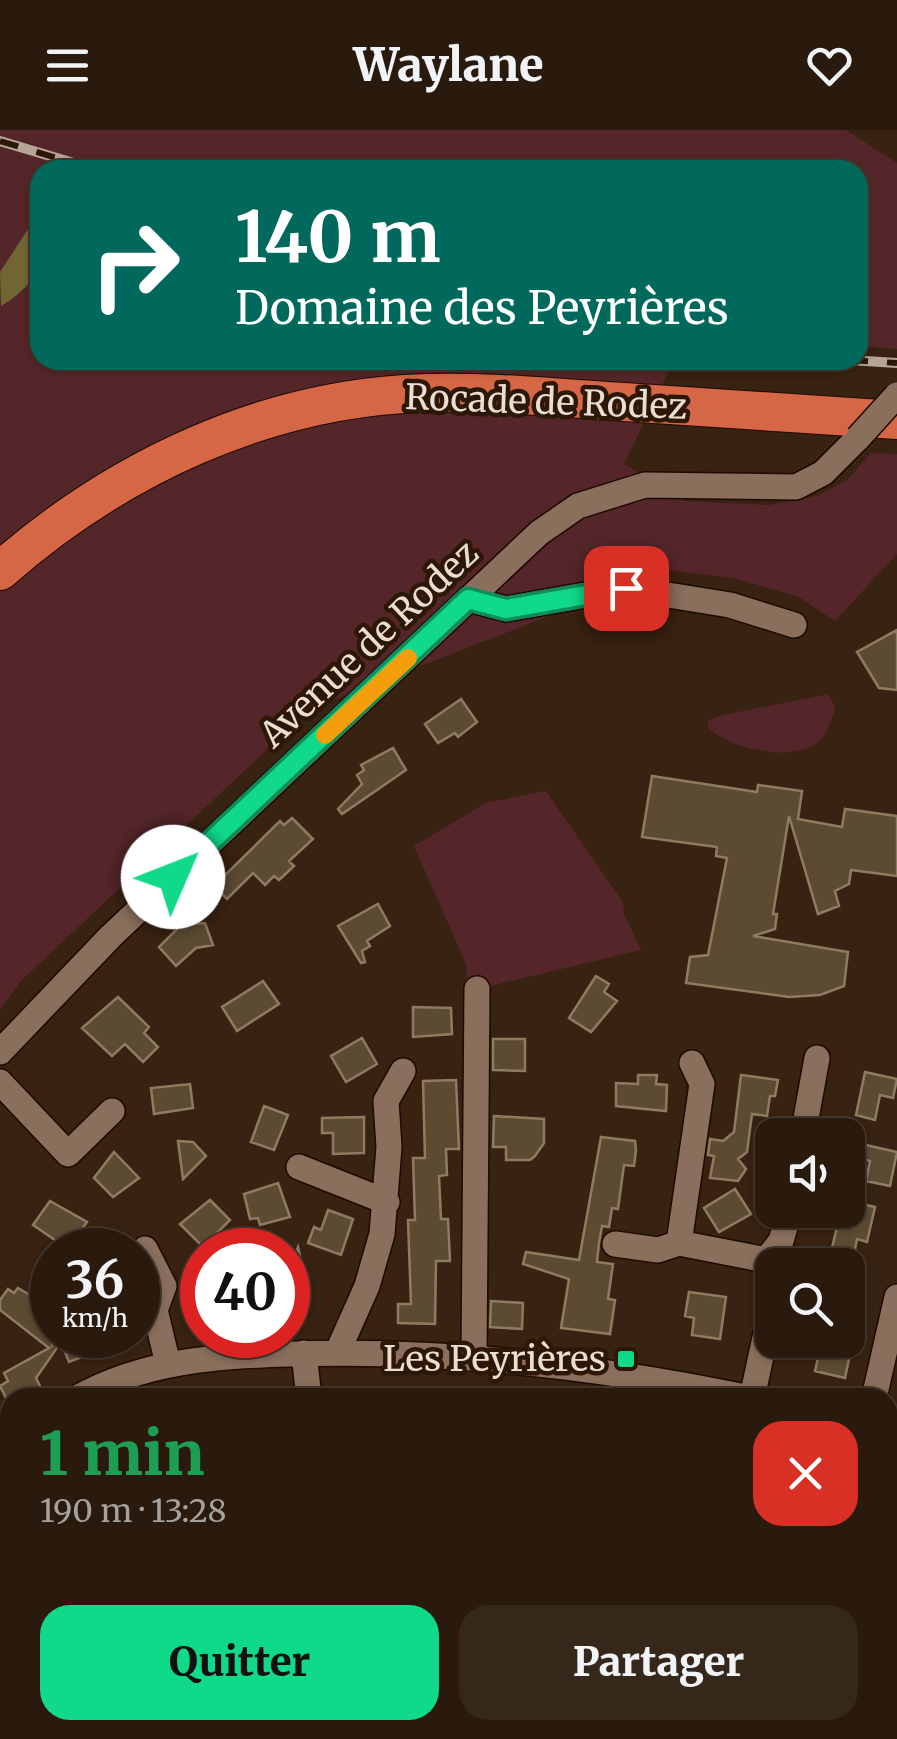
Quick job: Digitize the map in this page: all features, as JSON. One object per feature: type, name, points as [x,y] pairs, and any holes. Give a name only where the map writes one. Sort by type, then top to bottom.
[{"type":"highway","name":"Rocade de Rodez","points":[[0,542],[26,519],[134,451],[224,412],[366,378],[497,374],[897,397]]},
{"type":"highway","name":"Rocade de Rodez","points":[[0,572],[50,528],[150,465],[236,429],[373,398],[494,394],[897,420]]},
{"type":"street","name":"Avenue de Rodez","points":[[0,1052],[111,936],[539,534],[578,506],[656,484],[796,487],[823,473],[897,397]]},
{"type":"street","points":[[468,599],[506,609],[626,588],[730,606],[794,625]]},
{"type":"street","points":[[474,1358],[477,990]]},
{"type":"street","points":[[806,1118],[817,1058]]},
{"type":"street","points":[[680,1243],[702,1084],[692,1063]]},
{"type":"street","points":[[338,1351],[367,1286],[388,1202],[386,1100],[403,1071]]},
{"type":"street","points":[[0,1082],[68,1154],[112,1111]]},
{"type":"street","points":[[299,1167],[388,1202]]},
{"type":"street","points":[[615,1244],[658,1250],[680,1243],[755,1263]]},
{"type":"street","points":[[876,1388],[897,1297]]},
{"type":"street","points":[[160,1343],[168,1364]]},
{"type":"street","points":[[310,1353],[546,1362],[633,1387]]},
{"type":"street","points":[[103,1388],[168,1364],[205,1358]]},
{"type":"street","points":[[305,1358],[308,1388]]},
{"type":"street","points":[[753,1388],[760,1358]]},
{"type":"shaded area","points":[[0,130],[846,130],[897,163],[897,349],[868,347],[868,160],[30,160],[30,370],[669,370],[624,464],[686,501],[769,505],[817,496],[847,480],[871,453],[897,454],[897,554],[835,621],[799,597],[734,578],[667,570],[310,709],[21,981],[0,1010]]},
{"type":"shaded area","points":[[30,226],[30,281],[1,306],[0,272]]},
{"type":"shaded area","points":[[828,694],[835,708],[831,722],[821,740],[806,749],[760,751],[729,741],[707,726],[709,720],[723,715]]},
{"type":"shaded area","points":[[546,791],[624,904],[623,912],[641,950],[465,992],[467,966],[414,846],[486,803]]},
{"type":"building","points":[[897,630],[897,690],[879,688],[857,652]]},
{"type":"building","points":[[461,699],[477,722],[458,737],[455,733],[438,743],[425,724]]},
{"type":"building","points":[[393,748],[406,770],[342,814],[338,809],[362,784],[357,775],[364,770],[361,765]]},
{"type":"building","points":[[652,776],[757,792],[758,785],[802,791],[798,819],[842,827],[845,809],[897,816],[897,876],[851,870],[849,884],[835,891],[839,906],[818,914],[789,816],[773,914],[777,914],[775,929],[753,936],[848,952],[844,986],[820,995],[789,997],[686,983],[690,957],[708,955],[727,858],[716,856],[717,847],[642,837]]},
{"type":"building","points":[[292,818],[313,839],[289,861],[294,866],[279,880],[274,876],[265,885],[253,873],[227,899],[214,886],[280,821],[284,825]]},
{"type":"building","points":[[378,904],[390,926],[367,941],[370,946],[362,951],[365,962],[361,963],[338,926]]},
{"type":"building","points":[[205,923],[213,945],[196,948],[176,966],[159,947],[181,925]]},
{"type":"building","points":[[596,976],[609,984],[604,992],[617,1001],[591,1032],[569,1018]]},
{"type":"building","points":[[263,981],[279,1004],[237,1031],[222,1007]]},
{"type":"building","points":[[118,997],[149,1027],[144,1033],[158,1047],[143,1062],[125,1044],[112,1056],[82,1028]]},
{"type":"building","points":[[413,1007],[451,1008],[452,1034],[413,1037]]},
{"type":"building","points":[[362,1038],[377,1064],[346,1082],[331,1056]]},
{"type":"building","points":[[493,1039],[525,1039],[525,1071],[493,1070]]},
{"type":"building","points":[[865,1072],[897,1079],[893,1098],[880,1095],[875,1120],[856,1115]]},
{"type":"building","points":[[638,1075],[657,1075],[656,1084],[667,1085],[666,1111],[616,1106],[616,1083],[638,1084]]},
{"type":"building","points":[[741,1075],[778,1080],[775,1096],[770,1096],[767,1116],[752,1114],[747,1152],[738,1159],[746,1169],[738,1181],[710,1178],[714,1156],[708,1155],[710,1139],[723,1141],[734,1132]]},
{"type":"building","points":[[456,1080],[459,1149],[446,1149],[447,1175],[439,1176],[441,1219],[448,1219],[450,1261],[436,1261],[435,1324],[398,1323],[398,1304],[411,1304],[408,1220],[415,1220],[413,1158],[425,1158],[423,1081]]},
{"type":"building","points":[[190,1084],[193,1108],[154,1114],[151,1088]]},
{"type":"building","points":[[264,1106],[288,1115],[274,1150],[251,1142]]},
{"type":"building","points":[[494,1116],[544,1119],[544,1143],[535,1156],[530,1160],[506,1160],[506,1147],[493,1147]]},
{"type":"building","points":[[364,1117],[364,1153],[333,1154],[333,1133],[322,1133],[322,1118]]},
{"type":"building","points":[[601,1137],[635,1141],[636,1150],[634,1166],[624,1165],[618,1209],[612,1208],[609,1227],[602,1226],[599,1243],[597,1262],[613,1264],[608,1299],[615,1300],[610,1334],[561,1328],[569,1279],[523,1264],[526,1252],[579,1260]]},
{"type":"building","points":[[178,1141],[193,1142],[206,1156],[183,1179]]},
{"type":"building","points":[[866,1145],[897,1152],[890,1186],[866,1181],[870,1161],[865,1160]]},
{"type":"building","points":[[114,1152],[139,1178],[113,1197],[94,1178]]},
{"type":"building","points":[[278,1183],[290,1217],[260,1225],[258,1218],[250,1219],[244,1194]]},
{"type":"building","points":[[735,1189],[751,1214],[719,1232],[704,1208]]},
{"type":"building","points":[[210,1200],[230,1220],[222,1228],[184,1228],[180,1224]]},
{"type":"building","points":[[50,1201],[87,1222],[83,1228],[33,1225]]},
{"type":"building","points":[[865,1205],[875,1207],[867,1242],[857,1239],[855,1248],[832,1248],[837,1228],[865,1228]]},
{"type":"building","points":[[328,1210],[353,1219],[341,1255],[310,1244],[314,1227],[321,1230]]},
{"type":"building","points":[[18,1288],[30,1295],[30,1333],[0,1310],[0,1300],[8,1289],[14,1293]]},
{"type":"building","points":[[689,1292],[726,1297],[720,1339],[692,1335],[694,1318],[685,1316]]},
{"type":"building","points":[[491,1301],[523,1303],[522,1329],[490,1327]]},
{"type":"building","points":[[31,1358],[50,1358],[36,1378],[41,1388],[1,1388],[8,1381],[4,1373]]},
{"type":"building","points":[[818,1358],[849,1358],[845,1378],[815,1371]]},
{"type":"railway","points":[[0,141],[64,160]]},
{"type":"railway","points":[[868,361],[897,363]]},
{"type":"slow traffic","points":[[325,735],[408,658]]},
{"type":"place","name":"Les Peyrières","points":[[626,1359]]},
{"type":"route","points":[[173,877],[468,599],[506,609],[626,588]]}]
